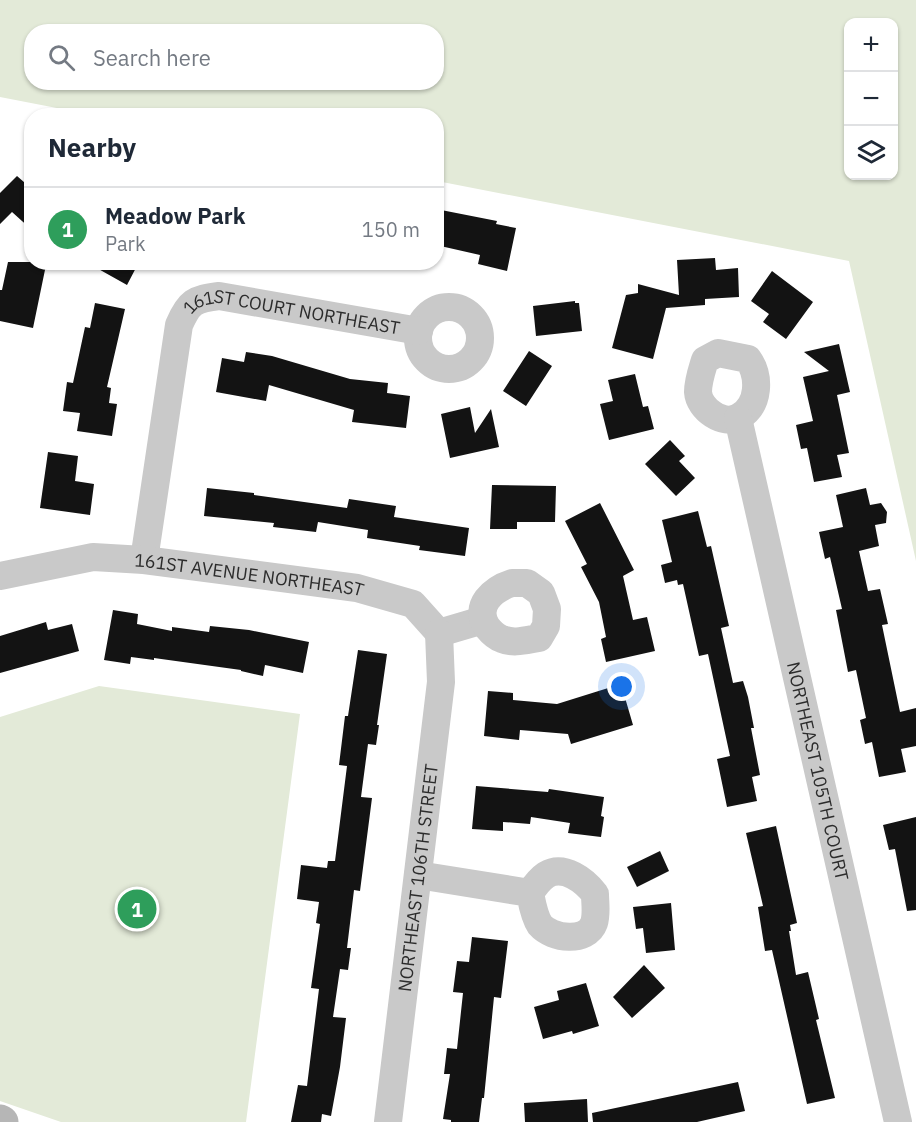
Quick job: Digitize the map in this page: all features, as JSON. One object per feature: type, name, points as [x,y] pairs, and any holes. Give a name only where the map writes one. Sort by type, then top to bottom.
[{"type":"street","name":"161ST COURT NORTHEAST","points":[[144,560],[179,325],[186,308],[199,298],[219,296],[419,331]]},
{"type":"street","name":"NORTHEAST 105TH COURT","points":[[738,418],[898,1122]]},
{"type":"street","name":"161ST AVENUE NORTHEAST","points":[[0,576],[93,557],[144,560],[357,588],[413,604],[439,633]]},
{"type":"street","points":[[439,633],[483,620]]},
{"type":"street","name":"NORTHEAST 106TH STREET","points":[[388,1122],[441,682],[439,633]]},
{"type":"street","points":[[418,875],[530,893]]},
{"type":"green space","points":[[0,0],[916,0],[916,561],[849,261],[444,182],[444,108],[57,108],[0,97]]},
{"type":"green space","points":[[99,686],[300,714],[246,1122],[61,1122],[0,1101],[0,717]]},
{"type":"building","points":[[17,176],[24,182],[24,223],[12,212],[0,224],[0,193]]},
{"type":"building","points":[[444,211],[497,221],[496,224],[516,228],[507,271],[478,264],[480,255],[444,247]]},
{"type":"building","points":[[715,258],[716,270],[738,268],[739,297],[705,299],[705,305],[666,308],[653,359],[612,348],[626,295],[638,293],[638,284],[679,295],[677,260]]},
{"type":"building","points":[[8,262],[24,262],[24,270],[45,270],[33,328],[0,321],[0,290],[2,290]]},
{"type":"building","points":[[100,270],[135,270],[127,285]]},
{"type":"building","points":[[772,271],[813,302],[786,339],[763,322],[769,314],[751,301]]},
{"type":"building","points":[[575,301],[579,303],[582,331],[536,336],[533,306]]},
{"type":"building","points":[[95,303],[125,309],[107,387],[111,388],[109,403],[117,404],[112,436],[77,431],[80,413],[63,411],[67,382],[73,383],[85,327],[90,328]]},
{"type":"building","points":[[839,344],[850,392],[837,395],[849,453],[837,455],[842,477],[814,482],[807,448],[801,449],[796,425],[813,421],[803,377],[829,371],[804,352]]},
{"type":"building","points":[[529,351],[552,366],[526,406],[503,391]]},
{"type":"building","points":[[246,352],[272,356],[350,379],[388,383],[387,393],[410,396],[406,428],[352,422],[354,410],[269,385],[266,401],[216,392],[222,358],[244,362]]},
{"type":"building","points":[[635,374],[643,407],[648,406],[654,429],[609,440],[600,404],[613,401],[608,380]]},
{"type":"building","points":[[470,407],[475,433],[491,409],[499,447],[450,458],[441,414]]},
{"type":"building","points":[[670,440],[685,456],[679,461],[695,478],[676,496],[645,464]]},
{"type":"building","points":[[48,452],[78,456],[75,481],[94,484],[90,515],[40,508]]},
{"type":"building","points":[[492,485],[556,486],[555,522],[517,522],[517,529],[490,529]]},
{"type":"building","points":[[207,488],[347,508],[349,499],[396,506],[394,517],[469,528],[465,556],[419,550],[420,546],[367,538],[368,530],[318,522],[316,532],[273,527],[274,523],[204,516]]},
{"type":"building","points":[[866,488],[870,505],[881,503],[887,512],[886,523],[875,525],[879,546],[859,551],[868,591],[880,589],[888,624],[882,625],[900,712],[916,708],[916,746],[901,749],[906,772],[879,777],[872,742],[865,744],[860,720],[866,718],[856,670],[848,672],[836,610],[842,609],[830,557],[825,559],[819,532],[843,527],[836,495]]},
{"type":"building","points":[[600,503],[634,570],[623,576],[633,620],[647,617],[655,651],[606,662],[601,639],[606,637],[599,602],[581,567],[587,564],[565,521]]},
{"type":"building","points":[[698,511],[707,547],[711,546],[729,626],[721,628],[733,683],[743,681],[748,697],[760,775],[752,777],[757,801],[727,807],[717,759],[730,756],[708,654],[699,656],[683,584],[678,585],[677,580],[665,583],[661,565],[672,562],[662,520]]},
{"type":"building","points":[[113,610],[138,614],[137,624],[172,631],[172,627],[209,632],[210,626],[249,630],[309,642],[303,673],[265,665],[263,676],[241,670],[154,658],[154,660],[131,657],[130,664],[104,660]]},
{"type":"building","points":[[46,622],[48,630],[72,624],[79,651],[0,673],[0,636]]},
{"type":"building","points":[[358,650],[387,654],[376,745],[368,744],[361,797],[372,798],[360,891],[354,890],[347,948],[351,948],[348,970],[340,969],[333,1017],[346,1018],[340,1067],[331,1116],[322,1114],[321,1122],[291,1122],[298,1085],[307,1086],[319,989],[311,988],[320,924],[316,923],[319,902],[297,899],[301,865],[327,868],[328,861],[335,861],[347,766],[339,765],[345,716],[348,716]]},
{"type":"building","points":[[621,684],[633,725],[571,744],[568,734],[520,730],[519,740],[484,736],[488,691],[513,693],[513,700],[557,704]]},
{"type":"building","points":[[476,786],[548,792],[549,789],[604,797],[601,837],[568,833],[570,823],[531,817],[530,824],[503,822],[503,831],[472,829]]},
{"type":"building","points":[[916,817],[916,910],[907,911],[895,849],[889,850],[883,825]]},
{"type":"building","points":[[776,826],[797,923],[790,925],[791,931],[789,931],[796,975],[808,972],[819,1019],[816,1020],[835,1098],[807,1104],[772,950],[765,951],[758,907],[763,906],[746,833]]},
{"type":"building","points":[[660,851],[669,871],[637,887],[627,867]]},
{"type":"building","points":[[671,903],[675,950],[646,953],[643,928],[636,929],[633,907]]},
{"type":"building","points":[[472,937],[508,941],[501,998],[494,997],[484,1098],[482,1098],[479,1122],[451,1122],[451,1120],[443,1119],[450,1074],[444,1074],[447,1048],[457,1049],[463,993],[453,992],[457,961],[469,962]]},
{"type":"building","points":[[644,965],[665,988],[632,1018],[613,997]]},
{"type":"building","points":[[586,983],[599,1026],[573,1034],[572,1031],[543,1039],[534,1007],[559,1000],[557,991]]},
{"type":"building","points":[[738,1082],[745,1111],[697,1122],[593,1122],[592,1113]]},
{"type":"building","points":[[587,1099],[588,1122],[525,1122],[524,1103]]},
{"type":"place","name":"Meadow Park","points":[[137,909]]}]
